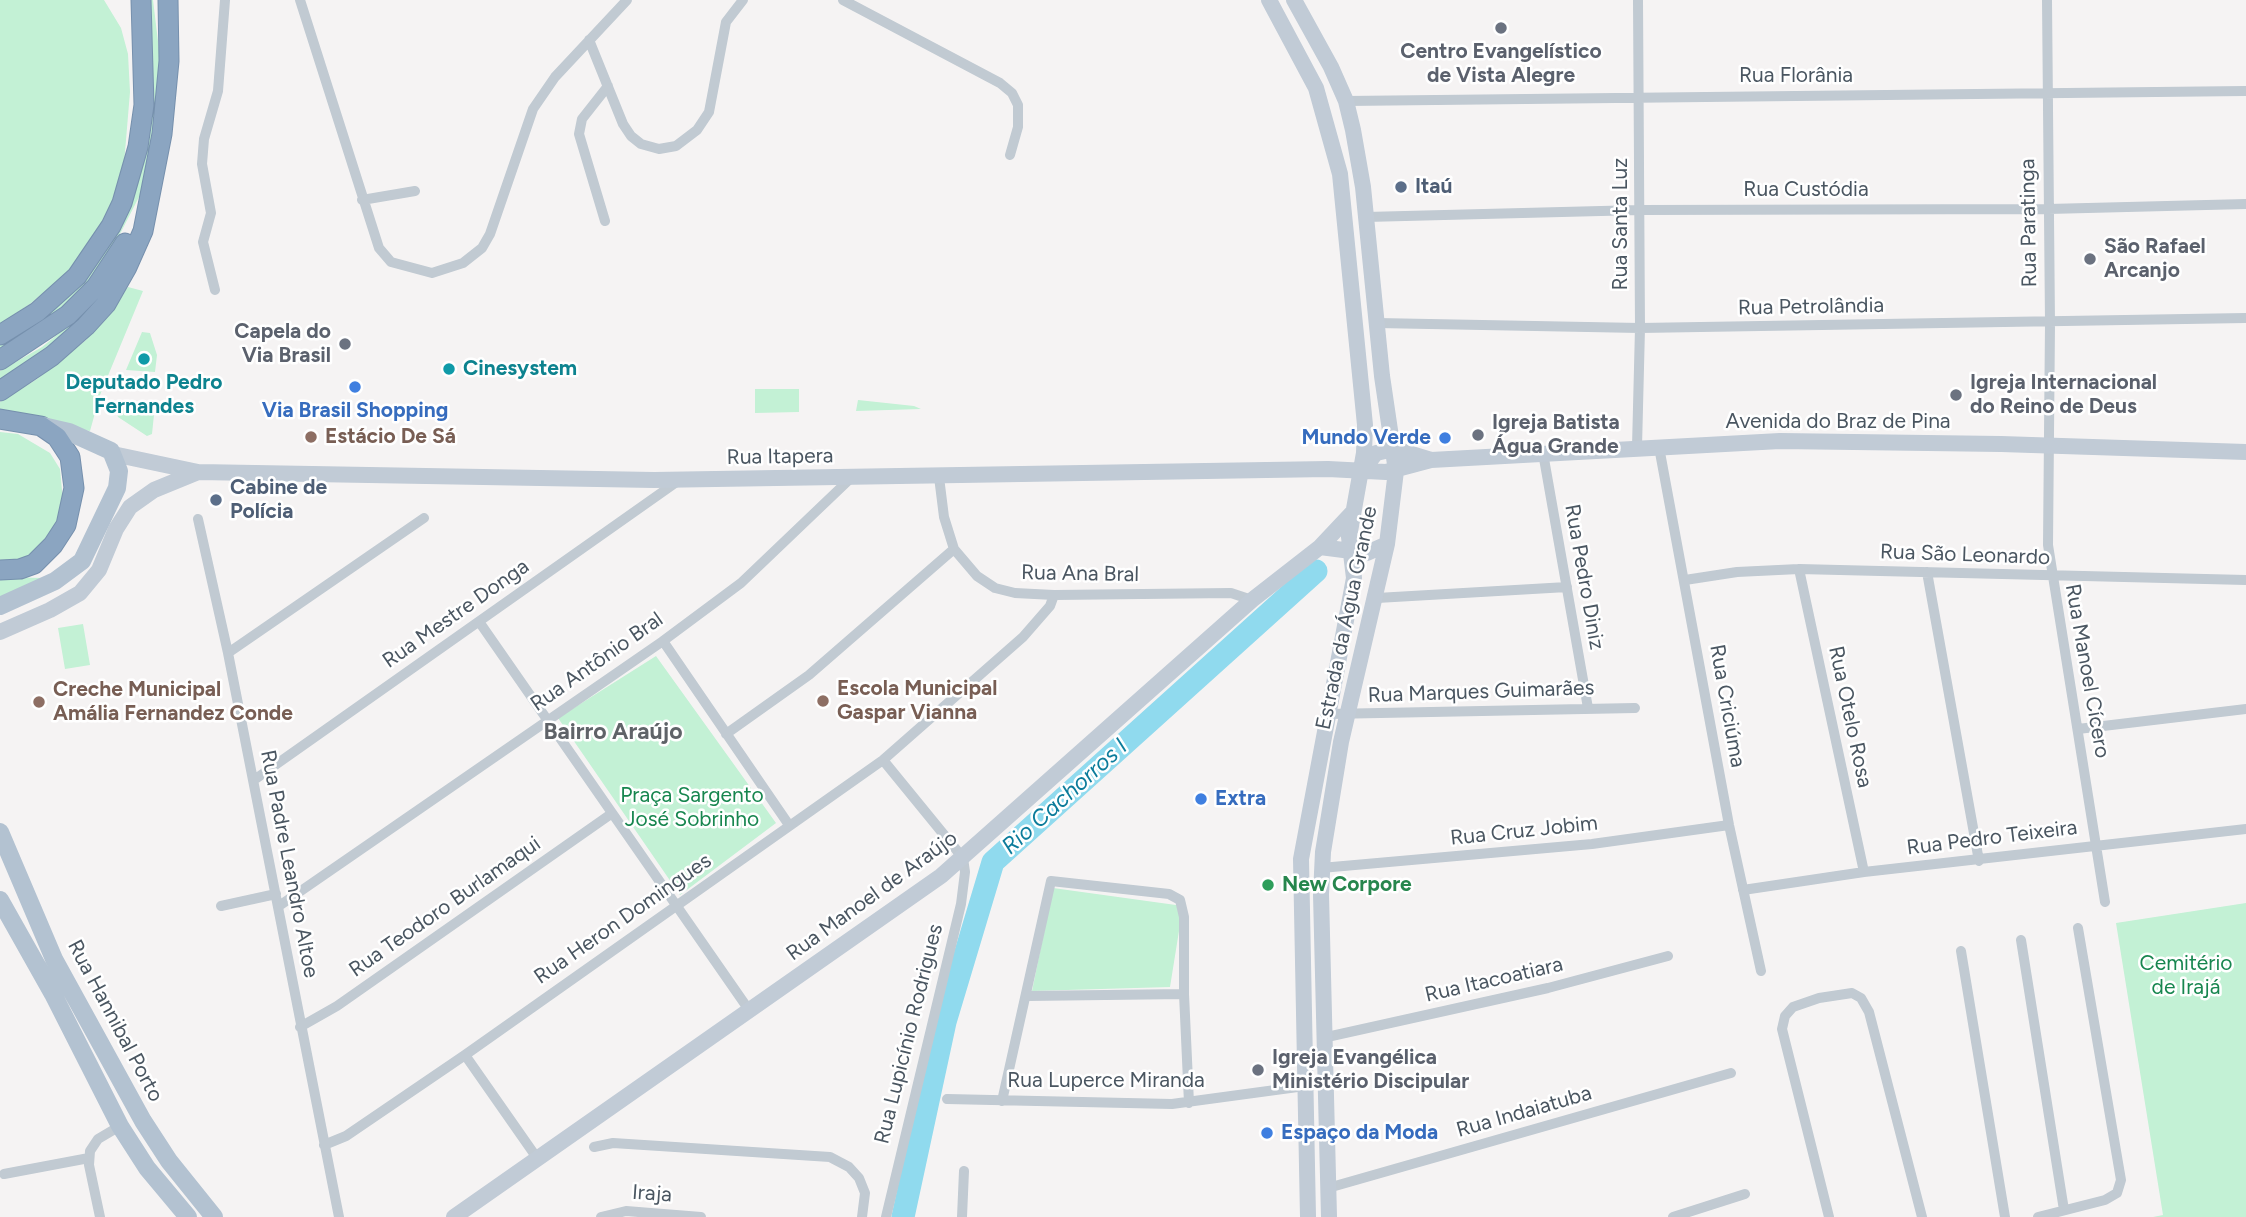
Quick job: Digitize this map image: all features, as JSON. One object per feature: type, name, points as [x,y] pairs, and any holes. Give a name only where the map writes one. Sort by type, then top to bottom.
[{"type":"highway","points":[[128,0],[143,20]]},
{"type":"highway","points":[[0,335],[37,312],[77,275],[111,226],[122,203],[138,147],[144,105],[141,0]]},
{"type":"highway","points":[[0,391],[52,356],[106,304],[143,231],[162,134],[169,61],[168,0]]},
{"type":"highway","points":[[0,360],[68,315],[96,288],[116,262],[153,189]]},
{"type":"highway","points":[[0,419],[41,426],[57,437],[74,468],[72,507],[66,525],[42,557],[20,569],[0,570]]},
{"type":"main road","points":[[0,606],[65,575],[89,552],[117,488],[119,471],[113,454],[94,442],[41,426]]},
{"type":"main road","name":"Rua Hannibal Porto","points":[[0,832],[54,959],[143,1121],[176,1171],[215,1217]]},
{"type":"main road","name":"Rua Hannibal Porto","points":[[0,900],[53,994],[120,1126],[147,1168],[188,1217]]},
{"type":"main road","points":[[12,922],[26,916],[31,918],[54,959]]},
{"type":"street","points":[[215,290],[203,242],[211,213],[202,163],[204,139],[218,91],[225,0]]},
{"type":"street","points":[[300,0],[362,201],[380,248],[391,262],[432,273],[463,263],[482,248],[490,234],[533,108],[555,77],[627,0]]},
{"type":"street","points":[[589,40],[622,124],[631,136],[641,144],[659,149],[676,146],[697,130],[709,112],[726,22],[743,0]]},
{"type":"street","points":[[843,0],[1000,83],[1012,93],[1018,105],[1018,127],[1010,155]]},
{"type":"street","name":"Estrada da Água Grande","points":[[1269,0],[1316,88],[1340,174],[1365,425],[1361,472],[1352,513],[1351,551],[1354,578],[1315,781],[1301,875],[1308,1217]]},
{"type":"street","name":"Estrada da Água Grande","points":[[1294,0],[1320,44],[1346,101],[1363,187],[1396,471],[1377,598],[1334,784],[1321,868],[1327,1038],[1329,1217]]},
{"type":"street","name":"Rua Santa Luz","points":[[1637,447],[1640,328],[1638,0]]},
{"type":"street","name":"Rua Paratinga","points":[[2047,0],[2049,446]]},
{"type":"street","points":[[605,221],[579,134],[582,119],[608,86]]},
{"type":"street","name":"Rua Florânia","points":[[1346,101],[2246,91]]},
{"type":"street","points":[[362,201],[415,191]]},
{"type":"street","name":"Rua Custódia","points":[[1366,217],[1640,210],[2048,209],[2246,204]]},
{"type":"street","name":"Rua Petrolândia","points":[[1377,323],[1640,328],[2246,318]]},
{"type":"street","name":"Avenida do Braz de Pina","points":[[1361,472],[1396,471],[1431,460],[1637,447],[1799,441],[2246,452]]},
{"type":"street","name":"Rua Manoel Cícero","points":[[2049,446],[2048,545],[2051,576],[2105,902]]},
{"type":"street","name":"Rua Criciúma","points":[[1659,447],[1729,825],[1761,971]]},
{"type":"street","points":[[1361,472],[1376,453],[1395,449]]},
{"type":"street","name":"Avenida do Braz de Pina","points":[[1395,449],[1431,460]]},
{"type":"street","name":"Rua Pedro Diniz","points":[[1543,453],[1588,708]]},
{"type":"street","name":"Rua Itapera","points":[[113,454],[198,472],[680,479],[1338,470],[1361,472]]},
{"type":"street","points":[[1338,470],[1356,490]]},
{"type":"street","name":"Rua Itapera","points":[[0,632],[50,610],[80,593],[99,570],[116,529],[130,507],[154,489],[198,472]]},
{"type":"street","name":"Rua Antônio Bral","points":[[279,906],[741,583],[852,477]]},
{"type":"street","name":"Rua Ana Bral","points":[[939,477],[944,517],[954,549],[977,576],[995,588],[1015,593],[1054,595],[1231,593],[1252,600]]},
{"type":"street","name":"Rua Mestre Donga","points":[[254,780],[480,623],[680,479]]},
{"type":"street","name":"Rua Manoel de Araújo","points":[[454,1217],[963,858],[1252,600],[1320,547],[1352,513]]},
{"type":"street","points":[[229,653],[424,517]]},
{"type":"street","name":"Rua Padre Leandro Altoe","points":[[198,519],[229,653],[339,1217]]},
{"type":"street","points":[[1320,547],[1373,552],[1387,544]]},
{"type":"street","points":[[726,734],[809,675],[954,549]]},
{"type":"street","name":"Rua São Leonardo","points":[[1685,580],[1737,572],[1799,569],[2246,580]]},
{"type":"street","name":"Rua Otelo Rosa","points":[[1799,569],[1864,872]]},
{"type":"street","points":[[1927,572],[1979,861]]},
{"type":"street","points":[[1377,598],[1567,587]]},
{"type":"street","name":"Rua Heron Domingues","points":[[324,1146],[346,1136],[465,1055],[883,760],[1023,637],[1050,606],[1054,595]]},
{"type":"street","points":[[480,623],[749,1010]]},
{"type":"street","points":[[663,640],[789,825]]},
{"type":"street","name":"Rua Marques Guimarães","points":[[1329,714],[1635,708]]},
{"type":"street","points":[[2078,729],[2246,709]]},
{"type":"street","points":[[883,760],[963,858]]},
{"type":"street","points":[[1315,781],[1334,784]]},
{"type":"street","name":"Rua Teodoro Burlamaqui","points":[[300,1027],[337,1006],[611,814]]},
{"type":"street","name":"Rua Cruz Jobim","points":[[1321,868],[1592,844],[1729,825]]},
{"type":"street","name":"Rua Pedro Teixeira","points":[[1742,890],[1864,872],[2246,829]]},
{"type":"street","name":"Rua Lupicínio Rodrigues","points":[[886,1217],[961,904],[963,858]]},
{"type":"street","points":[[1002,1101],[1051,881],[1169,894],[1180,900],[1183,906],[1189,1103]]},
{"type":"street","points":[[221,906],[276,894]]},
{"type":"street","points":[[2038,1217],[2112,1196],[2121,1180],[2078,928]]},
{"type":"street","points":[[2021,940],[2064,1210]]},
{"type":"street","points":[[1961,951],[2005,1217]]},
{"type":"street","name":"Rua Itacoatiara","points":[[1327,1038],[1548,988],[1668,956]]},
{"type":"street","points":[[1829,1217],[1782,1029],[1785,1016],[1793,1007],[1819,998],[1852,993],[1861,998],[1869,1012],[1922,1217]]},
{"type":"street","points":[[1027,996],[1184,994]]},
{"type":"street","points":[[465,1055],[537,1158]]},
{"type":"street","name":"Rua Indaiatuba","points":[[1328,1188],[1731,1073]]},
{"type":"street","name":"Rua Luperce Miranda","points":[[947,1099],[1189,1103],[1305,1086]]},
{"type":"street","points":[[100,1217],[89,1158],[98,1139],[120,1126]]},
{"type":"street","points":[[594,1147],[612,1143],[830,1157],[849,1167],[859,1178],[865,1193],[862,1217]]},
{"type":"street","points":[[4,1174],[89,1158]]},
{"type":"street","points":[[962,1217],[964,1171]]},
{"type":"street","points":[[1673,1217],[1745,1194]]},
{"type":"street","name":"Iraja","points":[[601,1217],[626,1211],[701,1217]]},
{"type":"green space","points":[[0,0],[104,0],[121,28],[128,54],[130,92],[124,164],[110,207],[90,243],[68,272],[30,304],[0,324]]},
{"type":"green space","points":[[144,0],[153,0],[160,58],[155,123],[140,195],[121,232],[86,284],[63,309],[0,350],[0,344],[34,322],[131,196]]},
{"type":"green space","points":[[113,280],[73,330],[0,383],[0,371],[42,347],[69,325]]},
{"type":"green space","points":[[128,287],[143,291],[100,395],[90,431],[0,416],[0,402],[37,379],[86,340]]},
{"type":"green space","points":[[142,332],[150,333],[157,355],[155,372],[126,370]]},
{"type":"green space","points":[[755,389],[799,389],[799,412],[755,413]]},
{"type":"green space","points":[[858,400],[914,406],[921,409],[856,411]]},
{"type":"green space","points":[[123,403],[155,405],[152,434],[147,436],[118,417],[115,408]]},
{"type":"green space","points":[[0,432],[18,434],[50,453],[60,469],[64,511],[55,532],[24,560],[0,568]]},
{"type":"green space","points":[[0,577],[44,578],[0,598]]},
{"type":"green space","points":[[83,624],[90,665],[65,669],[58,628]]},
{"type":"green space","name":"Praça Sargento José Sobrinho","points":[[656,656],[776,823],[680,895],[558,718]]},
{"type":"green space","points":[[1053,888],[1183,906],[1170,987],[1032,991]]},
{"type":"green space","name":"Cemitério de Irajá","points":[[2246,903],[2246,1217],[2153,1217],[2163,1215],[2116,923]]},
{"type":"waterway","name":"Rio Cachorros I","points":[[903,1217],[945,1022],[993,862],[1316,571]]},
{"type":"place","name":"Centro Evangelístico de Vista Alegre","points":[[1501,28]]},
{"type":"place","name":"Itaú","points":[[1401,187]]},
{"type":"place","name":"São Rafael Arcanjo","points":[[2090,259]]},
{"type":"place","name":"Capela do Via Brasil","points":[[345,344]]},
{"type":"place","name":"Deputado Pedro Fernandes","points":[[144,359]]},
{"type":"place","name":"Cinesystem","points":[[449,369]]},
{"type":"place","name":"Via Brasil Shopping","points":[[355,387]]},
{"type":"place","name":"Igreja Internacional do Reino de Deus","points":[[1956,395]]},
{"type":"place","name":"Igreja Batista Água Grande","points":[[1478,435]]},
{"type":"place","name":"Estácio De Sá","points":[[311,437]]},
{"type":"place","name":"Mundo Verde","points":[[1445,438]]},
{"type":"place","name":"Cabine de Polícia","points":[[216,500]]},
{"type":"place","name":"Escola Municipal Gaspar Vianna","points":[[823,701]]},
{"type":"place","name":"Creche Municipal Amália Fernandez Conde","points":[[39,702]]},
{"type":"place","name":"Extra","points":[[1201,799]]},
{"type":"place","name":"New Corpore","points":[[1268,885]]},
{"type":"place","name":"Igreja Evangélica Ministério Discipular","points":[[1258,1070]]},
{"type":"place","name":"Espaço da Moda","points":[[1267,1133]]},
{"type":"district","name":"Bairro Araújo","points":[[613,732]]}]
